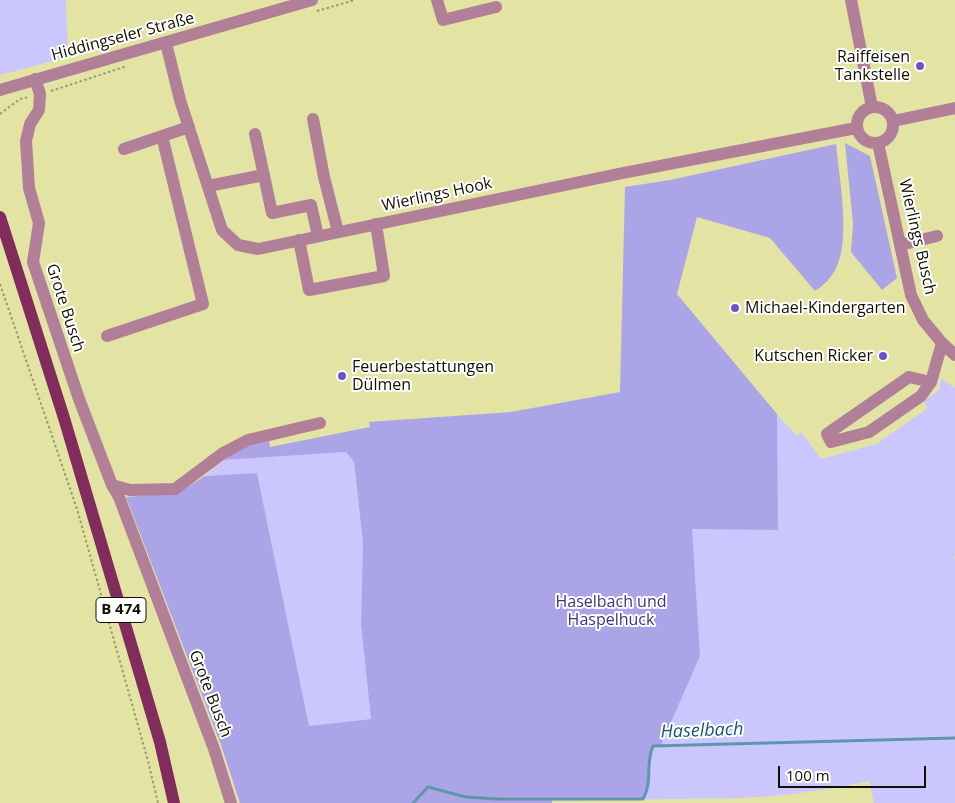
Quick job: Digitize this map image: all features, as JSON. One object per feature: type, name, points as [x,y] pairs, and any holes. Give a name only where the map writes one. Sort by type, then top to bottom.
[{"type":"main road","name":"B 474","points":[[0,217],[64,418],[160,742],[174,803]]},
{"type":"street","name":"Hiddingseler Straße","points":[[1,90],[312,0]]},
{"type":"street","points":[[437,0],[443,20],[496,7]]},
{"type":"street","points":[[851,0],[872,107]]},
{"type":"street","name":"Wierlings Hook","points":[[166,43],[180,100],[222,230],[238,245],[258,249],[623,173],[856,128]]},
{"type":"street","name":"Grote Busch","points":[[35,79],[40,94],[39,110],[30,124],[26,141],[29,188],[38,223],[32,262],[79,400],[112,485],[119,497],[214,749],[231,803]]},
{"type":"street","points":[[872,107],[885,110],[893,121],[892,132],[884,141],[878,143],[863,140],[856,128],[856,120],[860,114],[865,109],[872,107]]},
{"type":"street","points":[[893,121],[955,108]]},
{"type":"street","points":[[313,119],[324,178],[338,232]]},
{"type":"street","points":[[124,149],[189,127]]},
{"type":"street","points":[[255,134],[272,213],[311,205],[318,236]]},
{"type":"street","points":[[107,336],[202,304],[162,136]]},
{"type":"street","name":"Wierlings Busch","points":[[878,143],[911,296],[923,320],[942,344],[955,356]]},
{"type":"street","points":[[208,186],[264,175]]},
{"type":"street","points":[[299,240],[309,290],[384,276],[376,224]]},
{"type":"street","points":[[900,245],[937,236]]},
{"type":"street","points":[[931,382],[909,377],[827,434],[831,442],[869,432],[921,396],[931,382],[942,344]]},
{"type":"street","points":[[112,485],[130,490],[174,489],[223,453],[248,440],[320,423]]},
{"type":"path","points":[[0,284],[77,509],[148,761],[158,803]]},
{"type":"green space","points":[[0,0],[66,0],[68,57],[0,75]]},
{"type":"green space","points":[[845,143],[870,156],[897,278],[882,290],[851,252],[853,224]]},
{"type":"green space","name":"Haselbach und Haspelhuck","points":[[836,144],[843,208],[843,241],[834,271],[827,281],[815,291],[770,238],[697,217],[677,294],[777,414],[778,530],[692,529],[700,656],[661,745],[653,745],[648,761],[649,783],[643,799],[552,799],[552,803],[240,803],[221,745],[126,497],[175,493],[205,476],[257,473],[309,726],[371,719],[361,625],[363,543],[354,462],[346,452],[223,460],[240,448],[269,441],[270,447],[370,427],[369,422],[511,412],[620,392],[625,187],[670,180]]},
{"type":"green space","name":"Haselbach und Haspelhuck","points":[[941,378],[955,388],[955,803],[874,803],[869,781],[806,792],[741,798],[414,803],[240,803],[230,772],[280,766],[371,719],[309,727],[257,473],[205,476],[223,460],[346,452],[354,462],[363,543],[361,625],[371,718],[772,409],[797,436],[802,433],[821,459],[876,444],[928,408],[924,401],[939,390]]},
{"type":"waterway","name":"Haselbach","points":[[413,803],[428,787],[466,797],[497,799],[643,799],[648,786],[649,759],[653,746],[955,738]]},
{"type":"place","name":"Raiffeisen Tankstelle","points":[[920,66]]},
{"type":"place","name":"Michael-Kindergarten","points":[[735,308]]},
{"type":"place","name":"Kutschen Ricker","points":[[883,356]]},
{"type":"place","name":"Feuerbestattungen Dülmen","points":[[342,376]]}]
